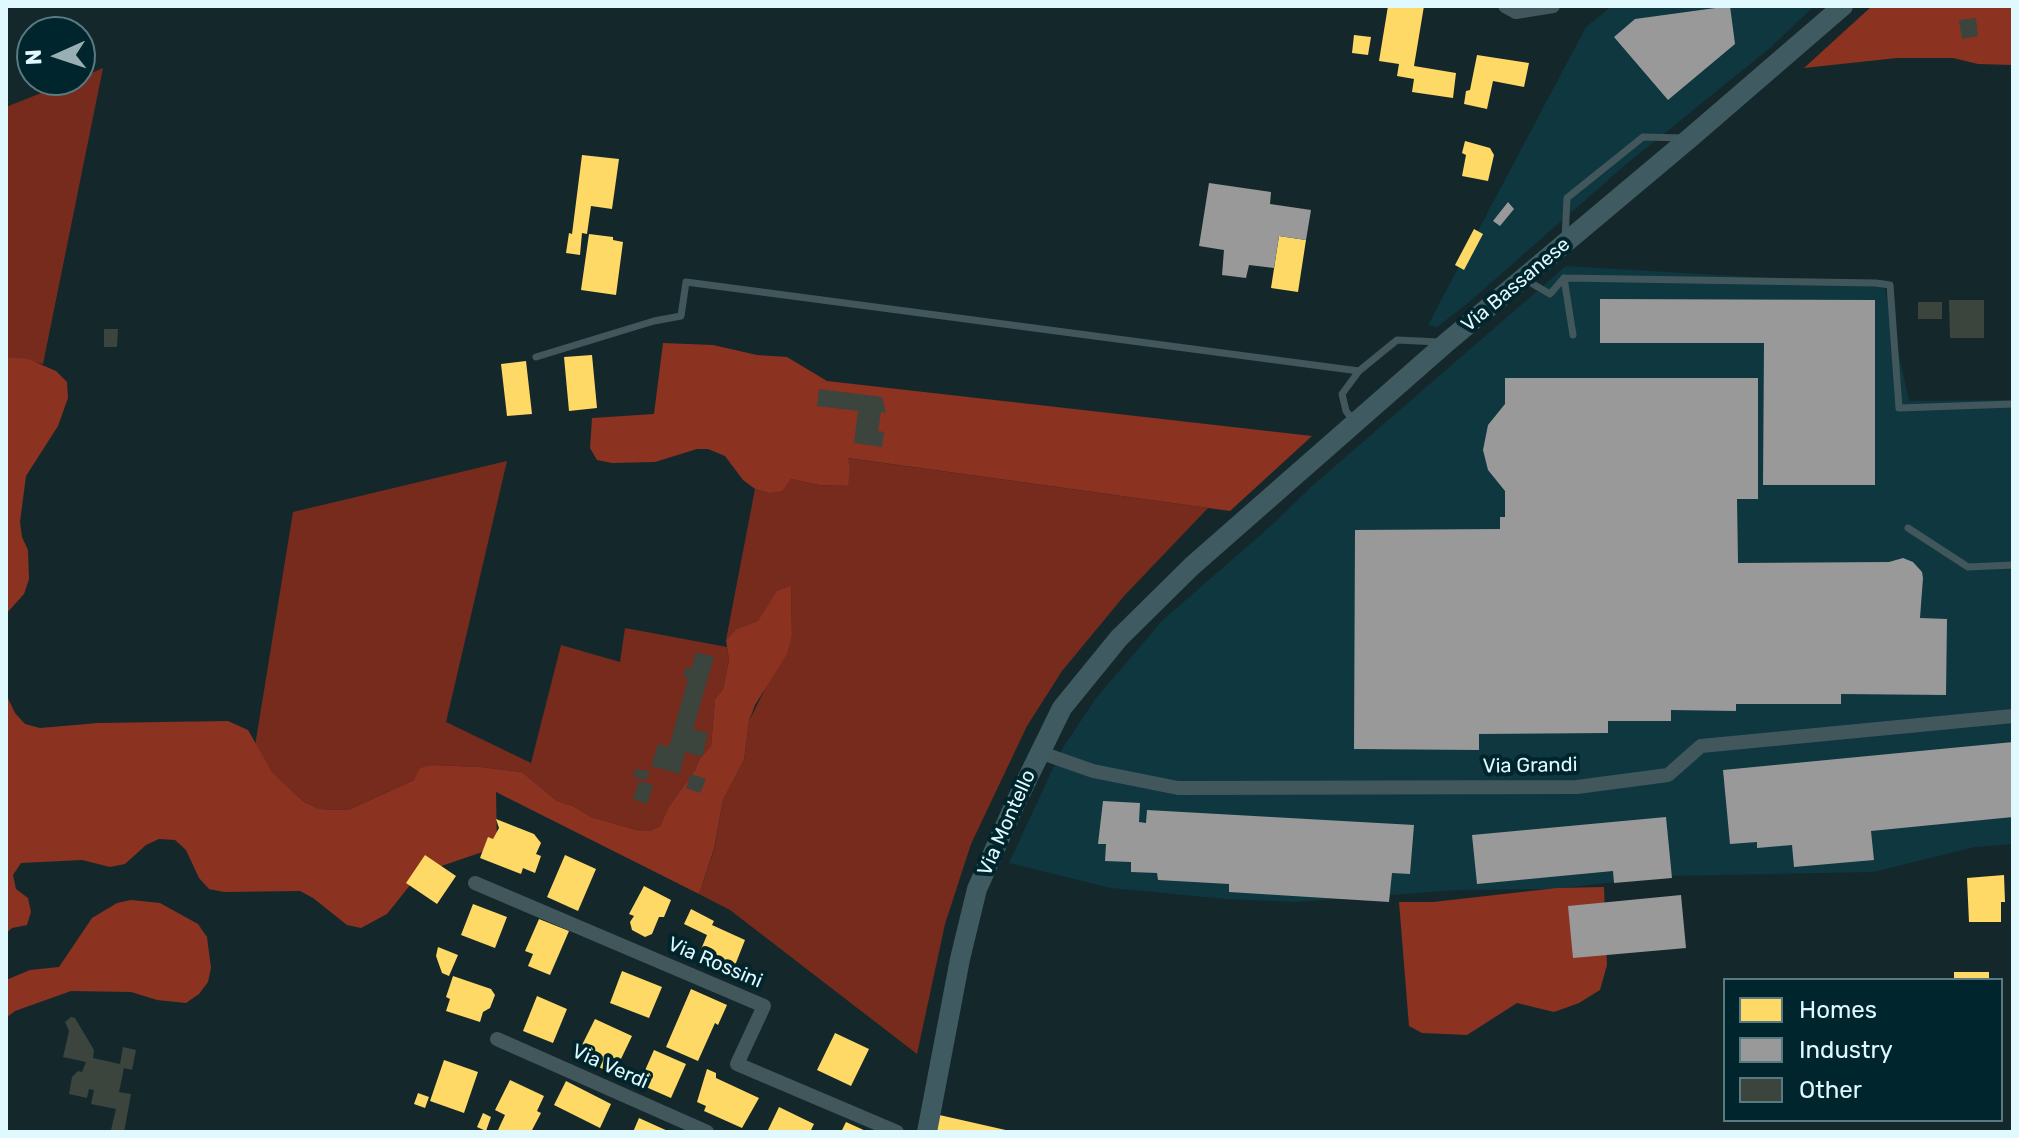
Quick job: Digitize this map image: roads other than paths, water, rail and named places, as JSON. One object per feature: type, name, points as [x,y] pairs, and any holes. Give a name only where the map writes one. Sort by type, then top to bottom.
[{"type":"main road","name":"Via Bassanese","points":[[1192,566],[1446,343],[1843,6]]},
{"type":"main road","name":"Via Montello","points":[[927,1132],[960,959],[977,889],[1039,752],[1062,708],[1119,638],[1192,566]]},
{"type":"street","points":[[1505,6],[1516,12],[1553,6]]},
{"type":"street","name":"Via Grandi","points":[[1039,752],[1093,771],[1178,788],[1577,787],[1668,775],[1701,746],[2013,716]]},
{"type":"street","name":"Via Rossini","points":[[475,883],[764,1006],[737,1064],[897,1132]]},
{"type":"street","name":"Via Verdi","points":[[497,1039],[707,1132]]},
{"type":"lane","points":[[1565,244],[1567,198],[1643,137],[1690,138]]},
{"type":"lane","points":[[1524,279],[1550,294],[1564,278],[1890,285],[1899,408],[2013,404]]},
{"type":"lane","points":[[1564,278],[1573,335]]},
{"type":"lane","points":[[536,357],[681,316],[686,282],[1359,371]]},
{"type":"lane","points":[[1355,423],[1346,411],[1342,394],[1359,371],[1397,340],[1446,343]]},
{"type":"lane","points":[[1908,528],[1968,567],[2013,565]]}]
